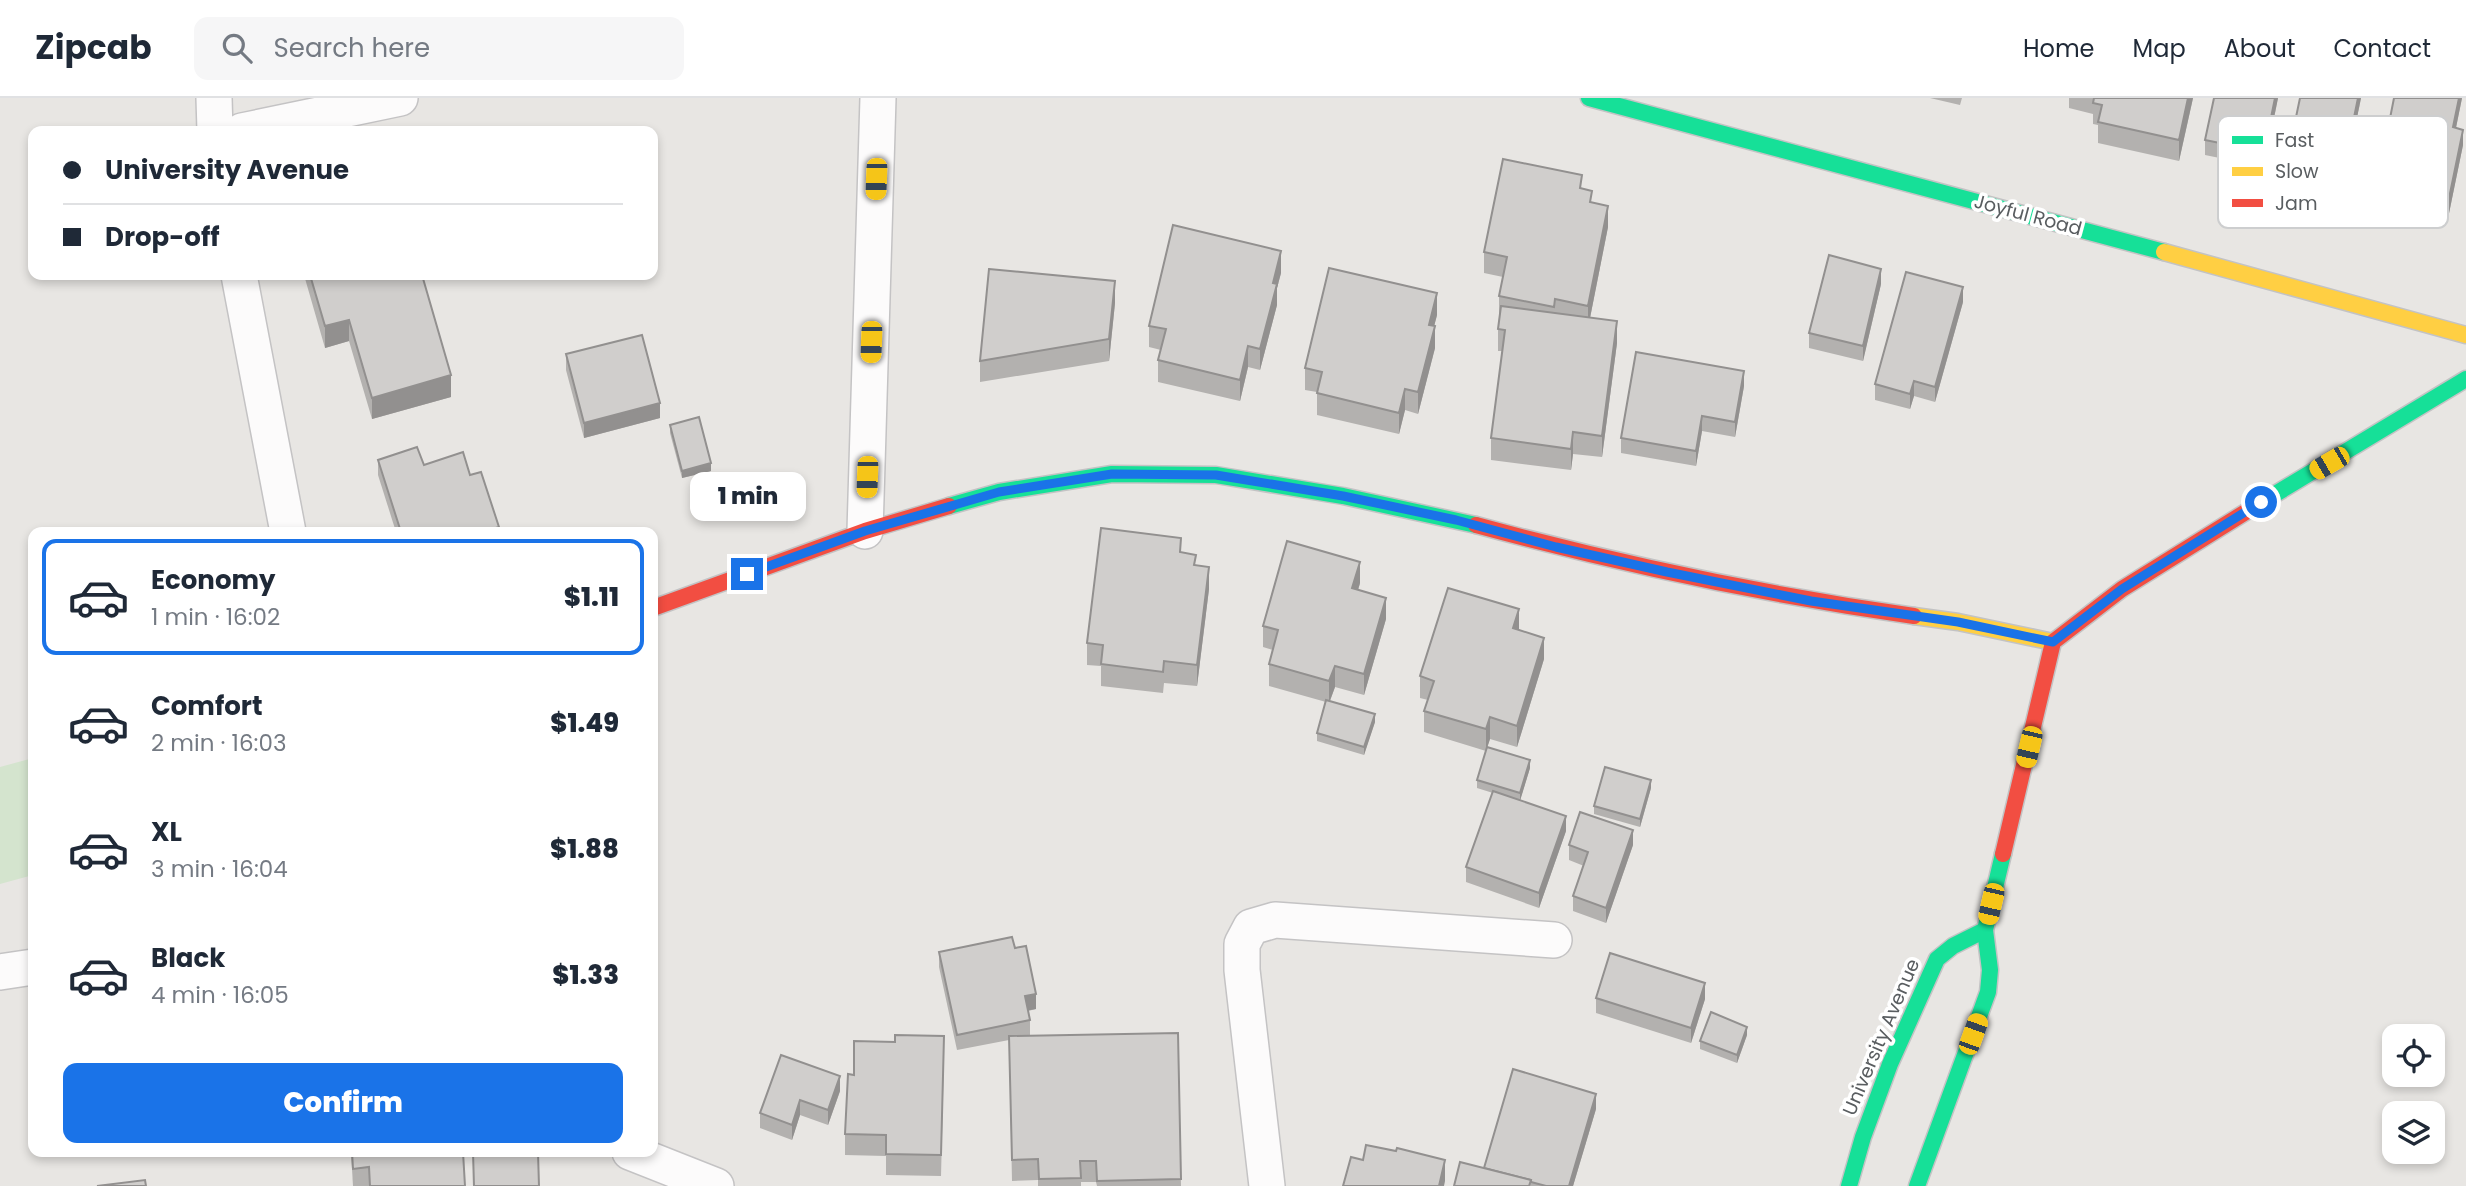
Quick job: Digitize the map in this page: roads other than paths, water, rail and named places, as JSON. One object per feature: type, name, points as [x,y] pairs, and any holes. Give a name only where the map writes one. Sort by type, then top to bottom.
[{"type":"street","points":[[214,98],[215,126]]},
{"type":"street","points":[[266,126],[400,98]]},
{"type":"street","points":[[865,531],[878,98]]},
{"type":"street","name":"Joyful Road","points":[[1589,98],[1865,170],[2466,335]]},
{"type":"street","points":[[240,280],[287,527]]},
{"type":"street","points":[[1917,1186],[1988,992],[1990,970],[1985,930],[2053,642],[2122,589],[2206,535],[2466,379]]},
{"type":"street","points":[[658,606],[865,531],[999,492],[1112,474],[1216,475],[1343,496],[1456,520],[1556,547],[1680,575],[1811,601],[1958,622],[2053,642]]},
{"type":"street","points":[[1267,1186],[1242,970],[1242,944],[1251,927],[1275,920],[1553,940]]},
{"type":"street","name":"University Avenue","points":[[1849,1186],[1863,1137],[1890,1064],[1937,959],[1954,946],[1985,930]]},
{"type":"street","points":[[0,972],[28,968]]},
{"type":"street","points":[[643,1157],[716,1186]]}]
